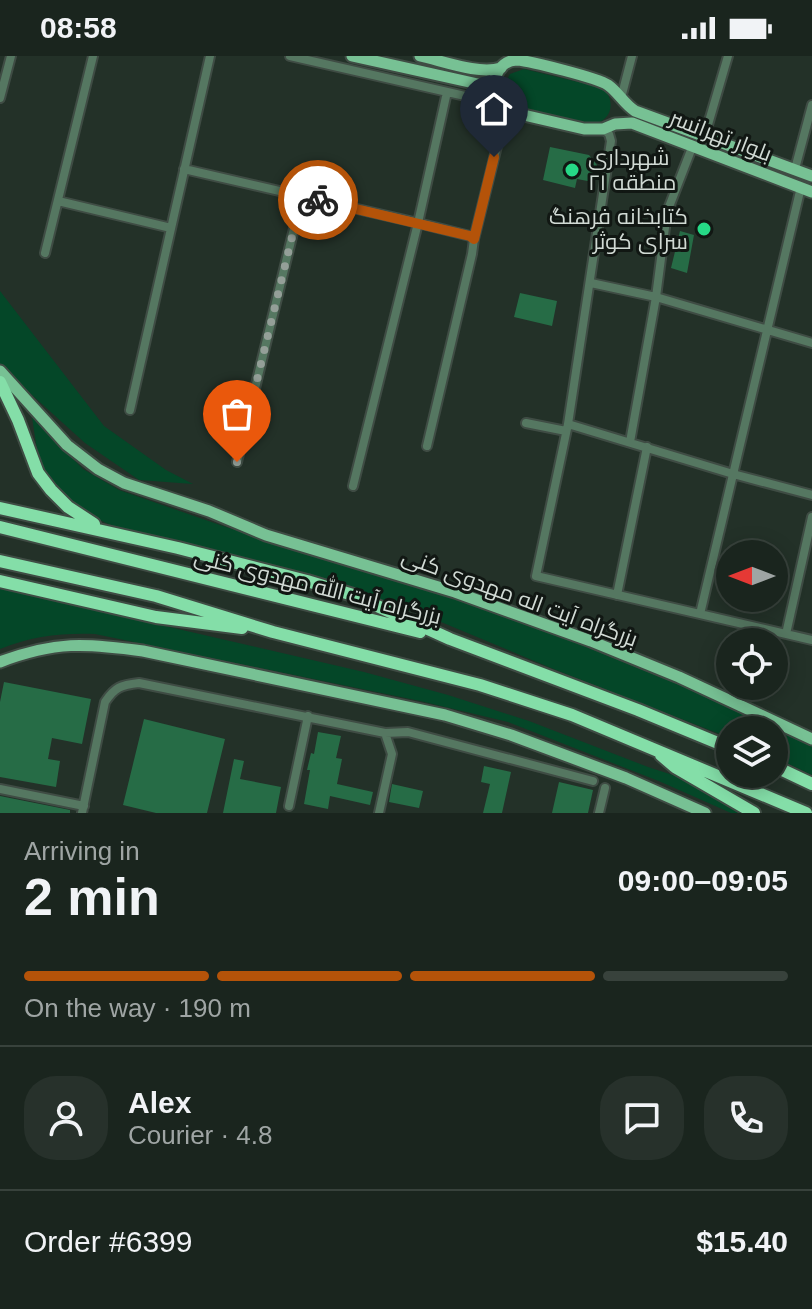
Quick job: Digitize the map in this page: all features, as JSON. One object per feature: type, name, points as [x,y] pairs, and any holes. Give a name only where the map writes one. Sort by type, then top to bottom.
[{"type":"highway","points":[[0,382],[38,473],[68,507],[111,532]]},
{"type":"highway","name":"بزرگراه آیت الله مهدوی کنی","points":[[0,508],[323,585],[353,595],[450,639]]},
{"type":"highway","name":"بزرگراه آیت الله مهدوی کنی","points":[[0,527],[450,639]]},
{"type":"highway","points":[[0,561],[156,596],[273,632],[480,685],[572,715],[806,813]]},
{"type":"highway","points":[[0,581],[156,617],[273,632]]},
{"type":"highway","points":[[450,639],[716,742]]},
{"type":"highway","points":[[649,746],[675,767],[754,813]]},
{"type":"highway","points":[[788,773],[812,784]]},
{"type":"main road","points":[[352,56],[478,84],[497,98]]},
{"type":"main road","points":[[420,56],[493,70],[507,61]]},
{"type":"main road","points":[[497,98],[496,79],[507,61]]},
{"type":"main road","name":"بلوار تهرانسر","points":[[507,61],[529,62],[595,79],[609,86],[635,111],[812,176]]},
{"type":"main road","name":"بلوار تهرانسر","points":[[497,98],[506,109],[584,129],[632,123],[806,190]]},
{"type":"main road","points":[[609,126],[620,112],[621,98]]},
{"type":"main road","name":"بزرگراه آیت اله مهدوی کنی","points":[[0,371],[67,445],[98,469],[146,492],[209,511],[266,535],[455,592],[591,641],[679,677],[812,739]]},
{"type":"main road","points":[[0,662],[42,648],[73,644],[143,651],[445,715],[511,735],[626,778],[705,813]]},
{"type":"street","points":[[0,98],[11,56]]},
{"type":"street","points":[[45,253],[93,56]]},
{"type":"street","points":[[130,410],[210,56]]},
{"type":"street","points":[[290,56],[447,92],[497,98]]},
{"type":"street","points":[[621,98],[632,56]]},
{"type":"street","points":[[705,135],[728,56]]},
{"type":"street","points":[[353,486],[447,92]]},
{"type":"street","points":[[795,169],[812,105]]},
{"type":"street","points":[[609,126],[611,141],[591,283],[567,428],[536,576],[760,628]]},
{"type":"street","points":[[427,446],[501,130]]},
{"type":"street","points":[[630,442],[656,297],[667,212],[693,145]]},
{"type":"street","points":[[184,169],[418,223],[474,239]]},
{"type":"street","points":[[700,614],[767,331],[806,190]]},
{"type":"street","points":[[237,462],[302,196]]},
{"type":"street","points":[[58,201],[171,228]]},
{"type":"street","points":[[591,283],[656,297],[812,343]]},
{"type":"street","points":[[526,423],[567,428],[630,442],[812,495]]},
{"type":"street","points":[[617,595],[647,447]]},
{"type":"street","points":[[787,628],[812,517]]},
{"type":"street","points":[[788,634],[812,640]]},
{"type":"street","points":[[0,789],[83,810],[105,702],[112,691],[123,685],[139,683],[385,733],[408,732],[593,781]]},
{"type":"street","points":[[289,806],[308,716]]},
{"type":"street","points":[[379,813],[392,754],[385,733]]},
{"type":"street","points":[[599,813],[605,788]]},
{"type":"green space","points":[[524,69],[603,88],[610,100],[609,112],[602,121],[588,124],[511,104],[506,97],[505,86],[510,74]]},
{"type":"green space","points":[[0,291],[104,426],[166,470],[193,484],[139,480],[85,443],[0,366]]},
{"type":"green space","points":[[31,412],[83,469],[119,490],[496,612],[699,693],[748,716],[716,716],[716,733],[338,584],[114,526],[90,515],[68,499],[51,480],[39,456]]},
{"type":"green space","points":[[0,588],[364,672],[448,695],[529,721],[685,779],[743,813],[731,813],[508,722],[420,701],[95,634],[47,636],[0,649]]},
{"type":"green space","points":[[788,735],[812,746],[812,775],[788,764]]},
{"type":"building","name":"شهرداری منطقه ۲۱","points":[[550,147],[589,155],[597,165],[593,182],[577,179],[575,188],[543,180]]},
{"type":"building","points":[[680,231],[694,235],[687,273],[671,268]]},
{"type":"building","points":[[520,293],[557,301],[552,326],[514,317]]},
{"type":"building","points":[[4,682],[91,699],[82,744],[52,738],[48,759],[60,761],[56,787],[0,777],[0,702]]},
{"type":"building","points":[[144,719],[225,739],[207,813],[156,813],[123,805]]},
{"type":"building","points":[[318,732],[341,736],[336,758],[342,759],[337,784],[373,792],[370,805],[330,796],[328,809],[304,804],[310,770],[307,770]]},
{"type":"building","points":[[234,759],[244,761],[240,779],[281,787],[276,813],[223,813]]},
{"type":"building","points":[[484,766],[511,772],[502,813],[483,813],[490,784],[481,782]]},
{"type":"building","points":[[559,782],[593,790],[588,813],[552,813]]},
{"type":"building","points":[[392,784],[423,791],[419,808],[389,802]]},
{"type":"building","points":[[0,796],[70,810],[70,813],[0,813]]},
{"type":"way so far","points":[[237,462],[302,196],[318,200]]},
{"type":"place","name":"شهرداری منطقه ۲۱","points":[[572,170]]},
{"type":"place","name":"کتابخانه فرهنگ سرای کوثر","points":[[704,229]]},
{"type":"route","points":[[318,200],[474,239],[494,157]]}]
